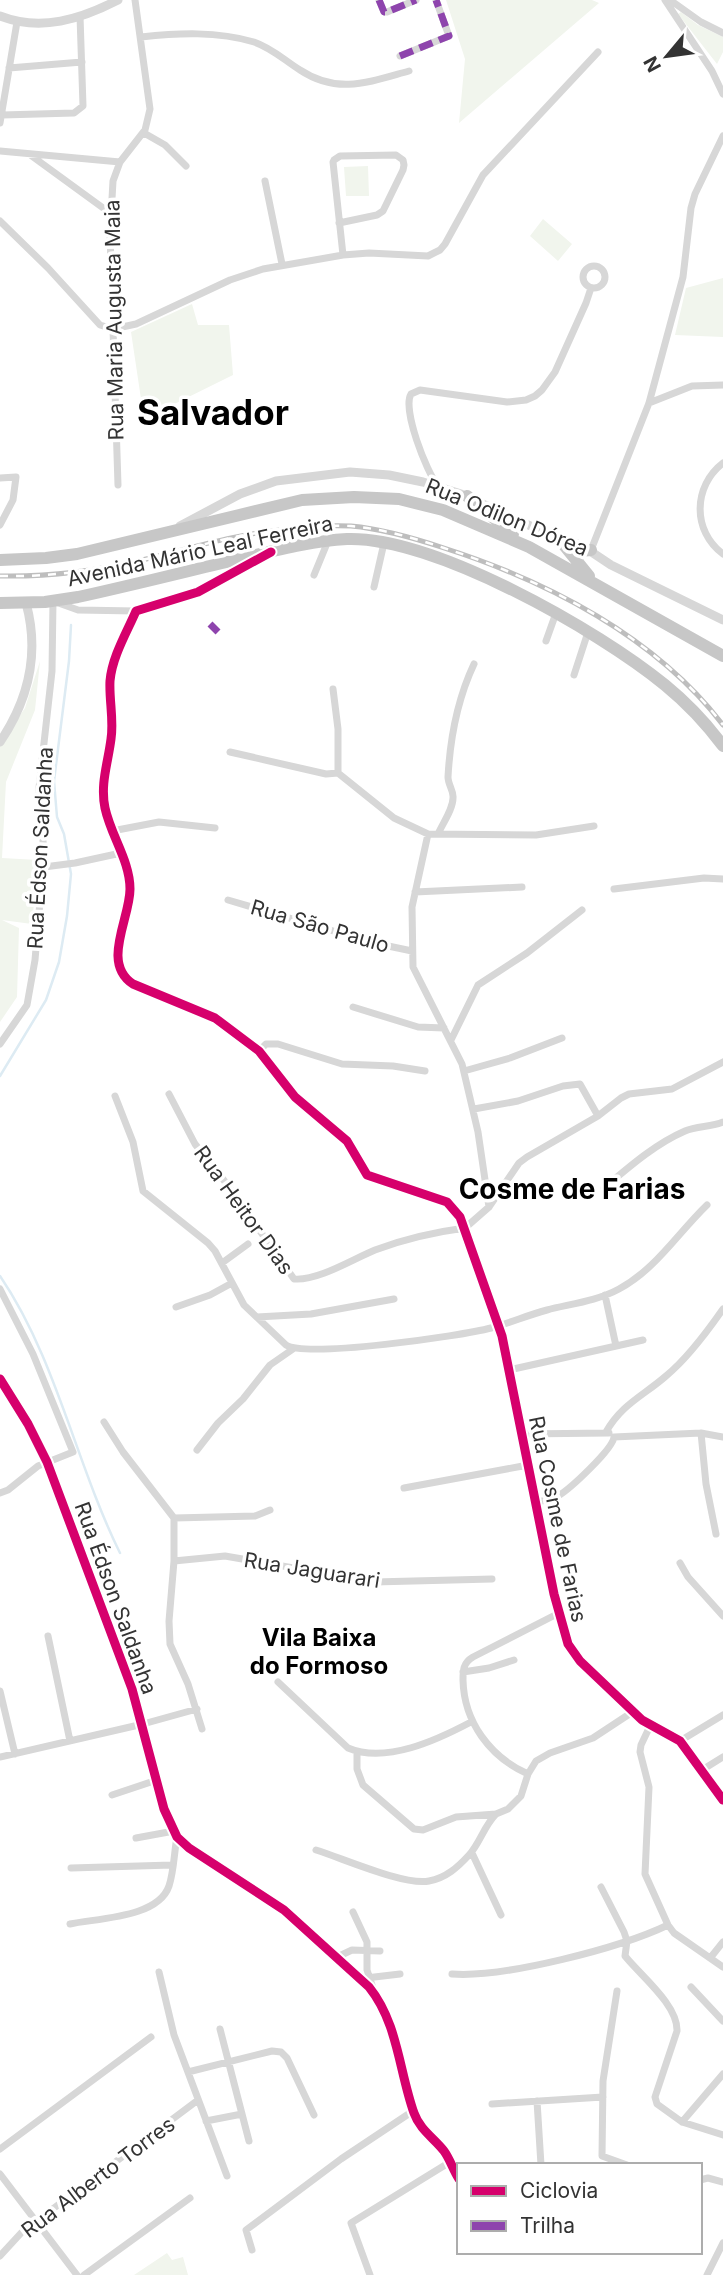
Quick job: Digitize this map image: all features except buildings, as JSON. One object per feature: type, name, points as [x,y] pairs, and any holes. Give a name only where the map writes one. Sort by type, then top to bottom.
[{"type":"highway","points":[[467,496],[529,547]]},
{"type":"highway","name":"Avenida Mário Leal Ferreira","points":[[0,560],[77,554],[302,500],[377,497],[399,499],[443,510],[529,547],[723,656]]},
{"type":"highway","name":"Avenida Mário Leal Ferreira","points":[[0,603],[53,601],[328,541],[349,539],[384,542],[451,563],[556,613],[589,632],[664,684],[693,710],[723,746]]},
{"type":"highway","points":[[559,539],[596,584]]},
{"type":"highway","points":[[577,562],[580,551],[591,550]]},
{"type":"street","points":[[80,16],[82,110],[1,119],[9,68],[7,20],[41,25],[80,16],[118,0]]},
{"type":"street","points":[[135,0],[150,109],[144,133],[165,145],[187,166]]},
{"type":"street","points":[[379,0],[384,12],[387,12],[416,0]]},
{"type":"street","points":[[400,56],[449,36],[436,0]]},
{"type":"street","points":[[665,0],[712,71],[723,94]]},
{"type":"street","points":[[670,0],[701,22],[723,33]]},
{"type":"street","points":[[141,37],[193,34],[237,38],[268,48],[302,72],[331,84],[357,84],[409,71]]},
{"type":"street","points":[[0,221],[100,325],[113,329],[146,320],[237,277],[282,264],[369,253],[420,256],[433,254],[446,244],[483,175],[598,52]]},
{"type":"street","points":[[9,68],[82,62]]},
{"type":"street","name":"Rua Maria Augusta Maia","points":[[118,485],[110,213],[113,181],[120,162],[144,133]]},
{"type":"street","points":[[591,550],[649,403],[683,277],[695,194],[723,136]]},
{"type":"street","points":[[0,151],[120,162]]},
{"type":"street","points":[[28,153],[110,213]]},
{"type":"street","points":[[339,223],[377,215],[383,211],[404,165],[400,157],[336,157],[333,162],[339,223],[343,255]]},
{"type":"street","points":[[265,181],[282,264]]},
{"type":"street","points":[[438,486],[422,458],[408,404],[411,394],[420,390],[517,402],[534,396],[555,373],[591,288]]},
{"type":"street","points":[[649,403],[692,386],[723,385]]},
{"type":"street","points":[[411,479],[421,470],[422,458]]},
{"type":"street","points":[[723,463],[710,474],[704,484],[699,504],[704,529],[723,554]]},
{"type":"street","name":"Rua Odilon Dórea","points":[[171,531],[240,494],[276,481],[371,472],[411,479],[467,496],[559,539],[591,550],[611,565],[723,620]]},
{"type":"street","points":[[0,478],[16,477],[13,500],[0,525]]},
{"type":"street","points":[[314,575],[328,541]]},
{"type":"street","points":[[374,587],[384,542]]},
{"type":"street","points":[[53,601],[78,610],[136,611],[189,596],[271,552]]},
{"type":"street","name":"Rua Édson Saldanha","points":[[0,1044],[27,1004],[33,973],[44,867],[39,788],[52,671],[53,601]]},
{"type":"street","points":[[0,742],[25,697],[32,637],[26,603]]},
{"type":"street","points":[[136,611],[114,662],[110,682],[113,724],[103,794],[130,888],[118,955],[121,973],[133,984],[215,1018],[259,1051],[295,1097],[347,1141],[367,1175],[447,1202],[460,1217],[465,1228],[489,1207],[519,1163],[598,1116],[629,1094],[671,1089],[723,1062]]},
{"type":"street","points":[[546,641],[556,613]]},
{"type":"street","points":[[574,675],[589,632]]},
{"type":"street","points":[[438,834],[453,801],[454,795],[448,782],[450,758],[462,696],[474,664]]},
{"type":"street","points":[[333,689],[338,719],[338,773]]},
{"type":"street","points":[[230,752],[326,774],[338,773],[394,818],[428,834],[536,835],[594,826]]},
{"type":"street","points":[[112,831],[159,822],[215,828]]},
{"type":"street","points":[[428,834],[412,907],[412,951],[418,979],[451,1040],[464,1071],[474,1109],[489,1207]]},
{"type":"street","points":[[44,867],[121,853]]},
{"type":"street","points":[[614,889],[704,878],[723,879]]},
{"type":"street","points":[[415,892],[522,887]]},
{"type":"street","name":"Rua São Paulo","points":[[228,900],[374,943],[412,951]]},
{"type":"street","points":[[451,1040],[473,993],[484,979],[527,953],[582,910]]},
{"type":"street","points":[[353,1007],[418,1027],[444,1028]]},
{"type":"street","points":[[464,1071],[510,1058],[562,1038]]},
{"type":"street","points":[[259,1051],[266,1044],[278,1044],[342,1064],[425,1071]]},
{"type":"street","points":[[474,1109],[519,1101],[563,1086],[580,1084],[598,1116]]},
{"type":"street","name":"Rua Heitor Dias","points":[[169,1094],[195,1144],[230,1188],[294,1279],[316,1276],[393,1244],[465,1228]]},
{"type":"street","points":[[115,1096],[133,1142],[143,1191],[208,1243],[244,1305],[293,1349],[330,1349],[444,1338],[605,1295],[641,1275],[706,1205]]},
{"type":"street","points":[[604,1188],[641,1157],[676,1136],[694,1128],[723,1122]]},
{"type":"street","name":"Rua Cosme de Farias","points":[[465,1228],[499,1325],[559,1612],[573,1653],[650,1726],[680,1741],[723,1800]]},
{"type":"street","points":[[222,1263],[248,1244]]},
{"type":"street","points":[[176,1307],[232,1283]]},
{"type":"street","points":[[0,1289],[33,1354],[74,1452],[47,1462],[0,1493]]},
{"type":"street","points":[[605,1295],[617,1346]]},
{"type":"street","points":[[257,1317],[311,1314],[394,1299]]},
{"type":"street","points":[[606,1432],[616,1415],[627,1404],[656,1385],[681,1363],[723,1309]]},
{"type":"street","points":[[509,1370],[643,1340]]},
{"type":"street","points":[[197,1450],[270,1365],[293,1349]]},
{"type":"street","name":"Rua Édson Saldanha","points":[[0,1379],[28,1424],[47,1462],[132,1689],[164,1809],[176,1834]]},
{"type":"street","points":[[104,1422],[123,1452],[174,1518],[170,1644],[197,1709],[202,1729]]},
{"type":"street","points":[[522,1434],[606,1432],[614,1437],[701,1433],[723,1437]]},
{"type":"street","points":[[701,1433],[706,1484],[716,1534]]},
{"type":"street","points":[[536,1502],[555,1498],[566,1491],[604,1455],[614,1437]]},
{"type":"street","points":[[404,1488],[528,1465]]},
{"type":"street","points":[[174,1518],[255,1516],[270,1510]]},
{"type":"street","name":"Rua Jaguarari","points":[[174,1561],[225,1556],[374,1582],[492,1579]]},
{"type":"street","points":[[680,1563],[688,1577],[723,1616]]},
{"type":"street","points":[[528,1774],[507,1763],[471,1722],[463,1698],[463,1672],[467,1660],[559,1612]]},
{"type":"street","points":[[48,1636],[70,1741]]},
{"type":"street","points":[[463,1672],[514,1660]]},
{"type":"street","points":[[278,1682],[348,1748],[357,1752],[410,1747],[471,1722]]},
{"type":"street","points":[[0,1691],[15,1754]]},
{"type":"street","points":[[0,1757],[197,1709]]},
{"type":"street","points":[[316,1850],[417,1882],[443,1877],[472,1853],[484,1829],[496,1814],[517,1801],[531,1767],[542,1757],[593,1738],[634,1711]]},
{"type":"street","points":[[680,1741],[723,1715]]},
{"type":"street","points":[[650,1726],[640,1752],[649,1787],[645,1874],[674,1933],[723,1967]]},
{"type":"street","points":[[357,1752],[357,1769],[363,1785],[414,1829],[423,1830],[456,1817],[496,1814]]},
{"type":"street","points":[[702,1770],[723,1757]]},
{"type":"street","points":[[111,1795],[157,1780]]},
{"type":"street","points":[[136,1838],[176,1834]]},
{"type":"street","points":[[70,1924],[140,1912],[150,1906],[168,1888],[176,1834]]},
{"type":"street","points":[[176,1834],[189,1848],[284,1910],[376,1997]]},
{"type":"street","points":[[472,1853],[501,1915]]},
{"type":"street","points":[[71,1868],[172,1865]]},
{"type":"street","points":[[601,1887],[627,1941],[625,1956],[650,1982],[677,2024],[655,2100],[660,2108],[682,2122],[723,2135]]},
{"type":"street","points":[[353,1912],[365,1935],[368,1950],[367,1970],[391,2030],[413,2111],[420,2126],[443,2150],[457,2175]]},
{"type":"street","points":[[452,1974],[508,1970],[627,1941],[668,1925]]},
{"type":"street","points":[[710,1957],[723,1942]]},
{"type":"street","points":[[335,1958],[352,1950],[380,1951]]},
{"type":"street","points":[[159,1972],[174,2035],[227,2176]]},
{"type":"street","points":[[360,1979],[400,1974]]},
{"type":"street","points":[[691,1987],[723,2021]]},
{"type":"street","points":[[617,1991],[603,2097],[602,2156],[621,2163]]},
{"type":"street","points":[[220,2029],[249,2141]]},
{"type":"street","points":[[0,2149],[151,2037]]},
{"type":"street","points":[[188,2072],[277,2050],[287,2058],[314,2115]]},
{"type":"street","points":[[682,2122],[723,2074]]},
{"type":"street","points":[[492,2105],[603,2097]]},
{"type":"street","name":"Rua Alberto Torres","points":[[0,2256],[22,2232],[198,2100]]},
{"type":"street","points":[[537,2101],[541,2163]]},
{"type":"street","points":[[252,2250],[246,2231],[341,2159],[413,2111]]},
{"type":"street","points":[[206,2122],[242,2114]]},
{"type":"street","points":[[370,2275],[351,2223],[450,2162]]},
{"type":"street","points":[[0,2174],[77,2275]]},
{"type":"street","points":[[702,2180],[708,2178],[723,2182]]},
{"type":"street","points":[[84,2275],[190,2198]]},
{"type":"street","points":[[707,2275],[723,2243]]},
{"type":"shaded area","points":[[446,0],[592,0],[599,3],[459,123],[465,59]]},
{"type":"shaded area","points":[[681,12],[698,25],[723,37],[723,52],[717,64],[678,14]]},
{"type":"shaded area","points":[[368,166],[369,196],[346,196],[344,167]]},
{"type":"shaded area","points":[[543,219],[572,244],[558,261],[530,236]]},
{"type":"shaded area","points":[[723,278],[723,337],[675,335],[686,288]]},
{"type":"shaded area","points":[[192,304],[198,325],[229,325],[233,375],[144,419],[131,332]]},
{"type":"shaded area","points":[[40,661],[35,710],[6,782],[2,858],[38,860],[32,924],[2,920],[19,928],[17,997],[0,1022],[0,744],[25,708]]},
{"type":"shaded area","points":[[167,2253],[172,2260],[183,2257],[188,2275],[134,2275]]},
{"type":"waterway","points":[[0,1076],[46,1000],[59,962],[67,916],[71,874],[64,834],[57,817],[54,781],[71,625]]},
{"type":"waterway","points":[[0,1276],[36,1341],[120,1553]]},
{"type":"railway","points":[[0,576],[54,574],[107,567],[239,536],[292,528],[351,526],[387,532],[483,561],[560,595],[597,616],[666,665],[696,693],[723,725]]},
{"type":"marked path","points":[[379,0],[384,12],[416,0]]},
{"type":"marked path","points":[[400,56],[449,36],[436,0]]},
{"type":"marked path","points":[[210,624],[218,632]]},
{"type":"cycle path","points":[[271,552],[198,592],[136,611],[117,654],[110,681],[112,732],[103,790],[105,808],[124,858],[130,889],[118,953],[119,965],[133,984],[215,1018],[259,1051],[295,1097],[347,1141],[367,1175],[447,1202],[460,1217],[502,1336],[554,1594],[568,1644],[580,1661],[642,1720],[680,1741],[723,1800]]},
{"type":"cycle path","points":[[0,1379],[28,1424],[47,1462],[132,1689],[164,1809],[177,1837],[189,1848],[284,1910],[369,1987],[379,2001],[392,2032],[417,2119],[444,2151],[457,2175]]},
{"type":"district","name":"Salvador","points":[[213,412]]},
{"type":"district","name":"Cosme de Farias","points":[[572,1189]]},
{"type":"district","name":"Vila Baixa do Formoso","points":[[319,1651]]}]
